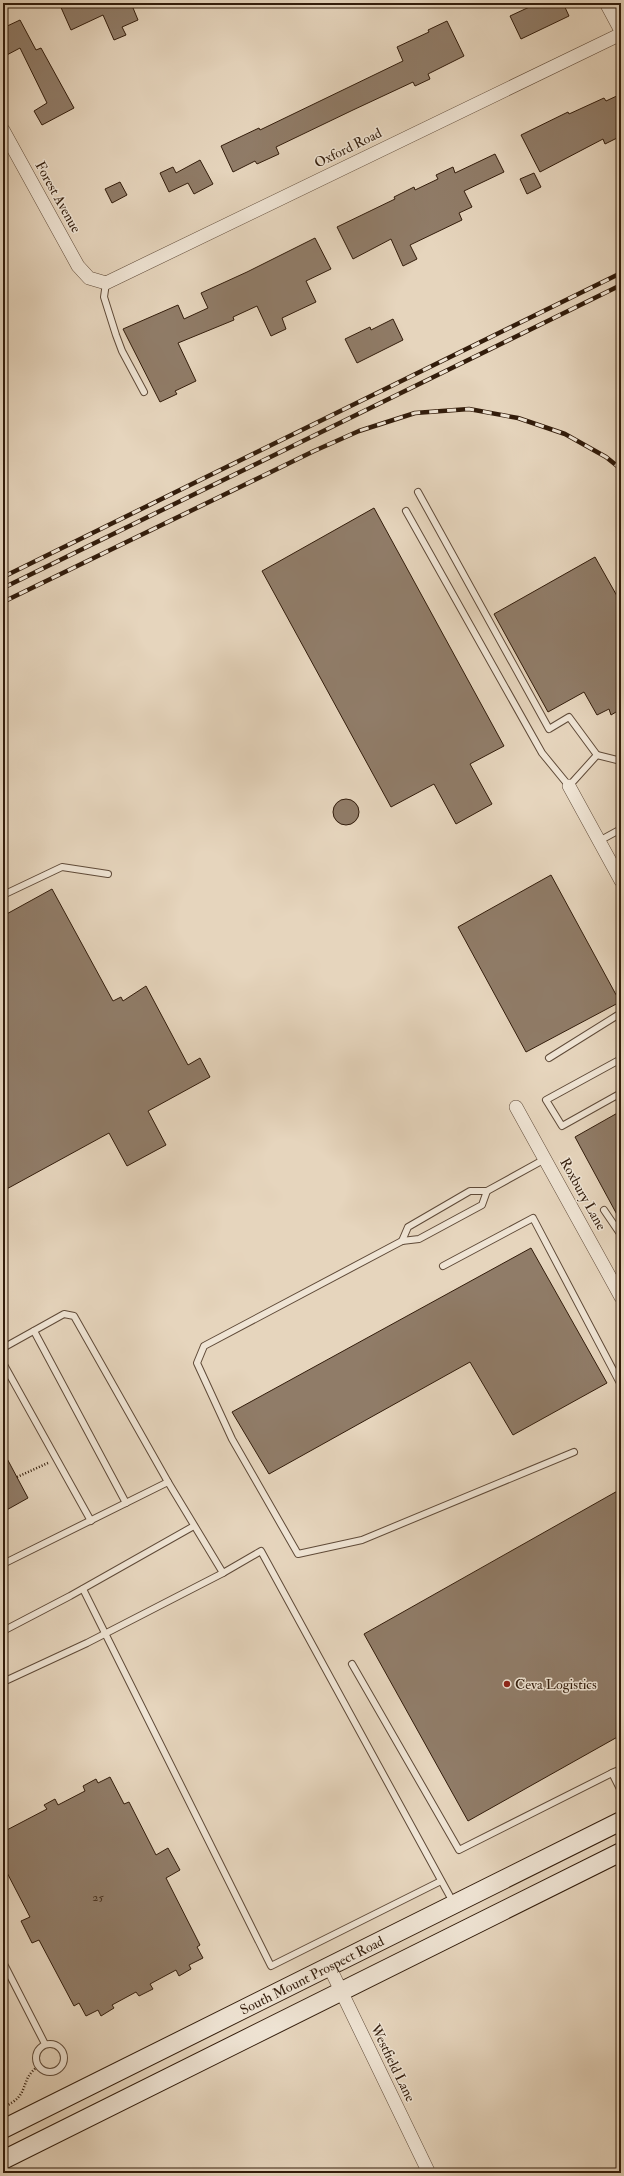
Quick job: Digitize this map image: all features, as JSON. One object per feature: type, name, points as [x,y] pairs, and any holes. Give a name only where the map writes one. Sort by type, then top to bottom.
[{"type":"main road","name":"South Mount Prospect Road","points":[[3,2129],[621,1821]]},
{"type":"main road","name":"South Mount Prospect Road","points":[[3,2160],[621,1852]]},
{"type":"street","points":[[606,3],[621,31]]},
{"type":"street","name":"Oxford Road","points":[[106,283],[621,34]]},
{"type":"street","name":"Forest Avenue","points":[[3,130],[78,266],[88,278],[106,283]]},
{"type":"street","points":[[569,786],[621,881]]},
{"type":"street","name":"Roxbury Lane","points":[[516,1107],[621,1297]]},
{"type":"street","name":"Westfield Lane","points":[[329,1966],[429,2173]]},
{"type":"lane","points":[[106,283],[104,297],[118,340],[144,392]]},
{"type":"lane","points":[[418,492],[549,729],[569,717],[597,756],[621,761]]},
{"type":"lane","points":[[406,511],[542,753],[569,786],[597,756]]},
{"type":"lane","points":[[599,841],[621,829]]},
{"type":"lane","points":[[3,895],[62,867],[108,874]]},
{"type":"lane","points":[[549,1058],[621,1013]]},
{"type":"lane","points":[[621,1059],[546,1100],[562,1126],[621,1093]]},
{"type":"lane","points":[[402,1241],[408,1227],[470,1191],[487,1191],[545,1159]]},
{"type":"lane","points":[[487,1191],[482,1205],[419,1239],[402,1241],[204,1346],[197,1363],[232,1439],[298,1554],[362,1540],[574,1452]]},
{"type":"lane","points":[[604,1210],[621,1235]]},
{"type":"lane","points":[[443,1266],[533,1218],[621,1385]]},
{"type":"lane","points":[[3,1348],[64,1314],[74,1316],[168,1482],[223,1573]]},
{"type":"lane","points":[[34,1331],[126,1503]]},
{"type":"lane","points":[[3,1363],[91,1521]]},
{"type":"lane","points":[[3,1564],[168,1482]]},
{"type":"lane","points":[[3,1631],[83,1589],[194,1526]]},
{"type":"lane","points":[[3,1682],[106,1633],[223,1573],[261,1551],[454,1904]]},
{"type":"lane","points":[[83,1589],[271,1966],[441,1881]]},
{"type":"lane","points":[[352,1664],[459,1850],[621,1769]]},
{"type":"lane","points":[[612,1774],[621,1791]]},
{"type":"lane","points":[[3,1962],[45,2044]]},
{"type":"lane","points":[[50,2043],[59,2046],[64,2054],[64,2064],[57,2071],[52,2072],[42,2070],[39,2066],[36,2054],[45,2044],[50,2043]]},
{"type":"path","points":[[18,1477],[50,1462]]},
{"type":"path","points":[[3,2107],[16,2102],[23,2091],[30,2072],[39,2066]]},
{"type":"building","points":[[59,3],[131,3],[138,20],[122,27],[126,35],[114,40],[103,15],[71,30]]},
{"type":"building","points":[[538,3],[563,3],[569,16],[521,39],[510,16]]},
{"type":"building","points":[[20,20],[36,50],[41,48],[74,108],[42,125],[34,111],[47,103],[20,48],[3,57],[3,28]]},
{"type":"building","points":[[447,21],[464,56],[428,74],[430,79],[415,86],[413,82],[353,110],[276,147],[279,154],[257,164],[255,161],[233,172],[221,146],[259,128],[260,130],[403,61],[397,47],[429,32],[428,30]]},
{"type":"building","points":[[621,94],[621,136],[605,144],[603,139],[540,172],[521,135],[568,112],[569,114],[604,98],[606,101]]},
{"type":"building","points":[[495,154],[504,172],[464,191],[472,207],[459,213],[462,220],[410,245],[417,259],[403,266],[391,239],[353,259],[337,227],[395,199],[394,197],[414,187],[415,190],[438,179],[436,175],[453,167],[455,173]]},
{"type":"building","points":[[200,160],[213,184],[194,194],[188,183],[169,192],[160,173],[173,167],[176,173]]},
{"type":"building","points":[[534,173],[541,187],[527,194],[520,179]]},
{"type":"building","points":[[120,182],[127,195],[112,203],[105,189]]},
{"type":"building","points":[[315,238],[331,269],[306,281],[316,302],[282,318],[286,329],[271,336],[257,306],[233,317],[234,320],[178,343],[196,381],[175,391],[177,394],[160,402],[123,329],[178,305],[184,319],[208,308],[201,293]]},
{"type":"building","points":[[393,319],[403,340],[357,363],[345,339],[370,327],[371,330]]},
{"type":"building","points":[[374,508],[504,746],[470,764],[492,804],[456,824],[434,784],[391,807],[262,571]]},
{"type":"building","points":[[595,557],[621,603],[621,709],[611,715],[609,709],[597,715],[584,692],[548,712],[494,614]]},
{"type":"building","points":[[346,799],[355,803],[359,812],[355,821],[346,825],[337,821],[333,812],[337,803]]},
{"type":"building","points":[[551,875],[620,1002],[526,1052],[458,927]]},
{"type":"building","points":[[52,889],[113,1001],[121,997],[123,1001],[146,986],[188,1065],[200,1058],[210,1077],[148,1111],[166,1145],[127,1166],[109,1133],[3,1191],[3,916]]},
{"type":"building","points":[[621,1111],[621,1222],[575,1137]]},
{"type":"building","points":[[531,1248],[607,1383],[513,1435],[470,1362],[269,1474],[232,1412]]},
{"type":"building","points":[[3,1451],[28,1498],[3,1512]]},
{"type":"building","name":"Ceva Logistics","points":[[621,1489],[621,1735],[468,1821],[364,1634]]},
{"type":"building","points":[[110,1777],[124,1804],[129,1802],[156,1855],[168,1848],[180,1870],[166,1878],[200,1945],[197,1947],[203,1958],[189,1965],[191,1969],[179,1976],[176,1970],[150,1984],[153,1989],[139,1996],[136,1992],[112,2005],[114,2008],[101,2016],[98,2010],[86,2016],[79,2003],[74,2006],[39,1940],[32,1943],[21,1921],[30,1917],[3,1865],[3,1832],[47,1809],[44,1805],[55,1799],[58,1805],[85,1791],[83,1786],[96,1779],[98,1783]]},
{"type":"railway","points":[[3,577],[621,273]]},
{"type":"railway","points":[[3,588],[621,285]]},
{"type":"railway","points":[[3,602],[314,451],[359,431],[415,413],[469,409],[518,418],[565,434],[606,457],[621,469]]},
{"type":"place","name":"Ceva Logistics","points":[[507,1684]]}]
